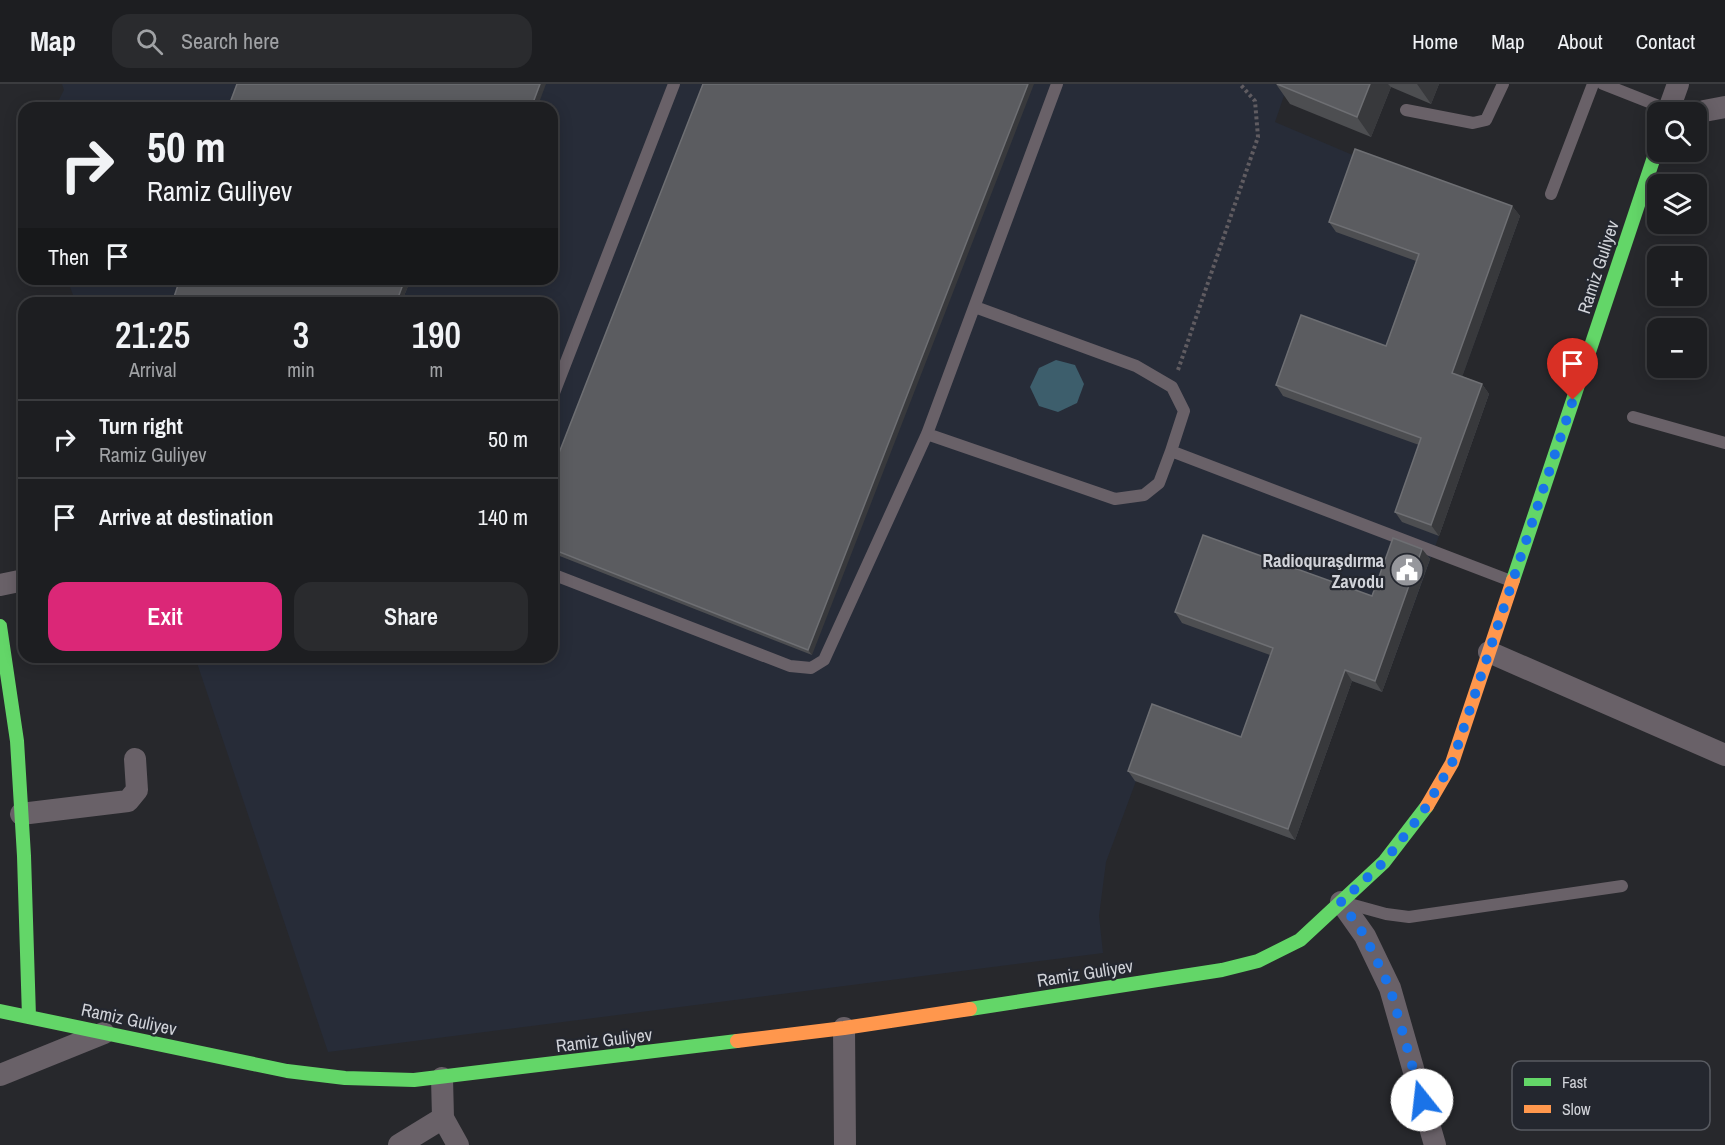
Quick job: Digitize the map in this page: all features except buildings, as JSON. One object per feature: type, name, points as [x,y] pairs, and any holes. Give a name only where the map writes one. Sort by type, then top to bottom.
[{"type":"street","points":[[1672,102],[1678,84]]},
{"type":"street","points":[[1707,110],[1725,107]]},
{"type":"street","name":"Ramiz Guliyev","points":[[0,1011],[287,1071],[345,1078],[414,1080],[844,1028],[1222,970],[1258,961],[1300,940],[1384,862],[1423,812],[1452,763],[1652,162]]},
{"type":"street","points":[[0,585],[18,581]]},
{"type":"street","points":[[0,626],[17,741],[29,1017]]},
{"type":"street","points":[[1489,652],[1725,755]]},
{"type":"street","points":[[21,814],[128,801],[137,790],[135,759]]},
{"type":"street","points":[[1341,902],[1365,936],[1390,988],[1435,1145]]},
{"type":"street","points":[[844,1028],[845,1145]]},
{"type":"street","points":[[0,1074],[105,1033]]},
{"type":"street","points":[[441,1078],[443,1118],[458,1145]]},
{"type":"street","points":[[399,1145],[443,1118]]},
{"type":"lane","points":[[558,383],[674,84]]},
{"type":"lane","points":[[558,576],[790,666],[811,668],[824,660],[927,434],[1057,84]]},
{"type":"lane","points":[[1406,110],[1473,123],[1486,120],[1503,84]]},
{"type":"lane","points":[[1551,194],[1593,84]]},
{"type":"lane","points":[[1603,84],[1647,102]]},
{"type":"lane","points":[[927,434],[1115,499],[1144,495],[1159,483],[1184,411],[1172,387],[1136,366],[975,307]]},
{"type":"lane","points":[[1633,417],[1725,443]]},
{"type":"lane","points":[[1171,451],[1513,582]]},
{"type":"lane","points":[[1341,902],[1386,914],[1409,917],[1622,886]]},
{"type":"path","points":[[1172,387],[1257,137],[1255,101],[1240,84]]},
{"type":"shaded area","points":[[62,84],[1288,84],[1275,122],[1362,159],[1520,216],[1460,383],[1489,394],[1439,536],[1382,692],[1352,681],[1295,840],[1136,781],[1106,862],[1099,916],[1103,953],[328,1052],[197,663],[558,663],[558,297],[74,297],[69,285],[558,285],[558,102],[58,102],[64,90]]},
{"type":"water","points":[[1056,360],[1075,365],[1084,384],[1077,403],[1058,412],[1039,406],[1030,387],[1039,368]]},
{"type":"traffic: fast","points":[[1513,580],[1652,162]]},
{"type":"traffic: fast","points":[[0,626],[17,741],[24,856],[29,1017]]},
{"type":"traffic: fast","points":[[970,1009],[1222,970],[1258,961],[1300,940],[1384,862],[1427,806]]},
{"type":"traffic: fast","points":[[0,1011],[287,1071],[345,1078],[414,1080],[737,1041]]},
{"type":"traffic: slow","points":[[1427,806],[1452,763],[1513,580]]},
{"type":"traffic: slow","points":[[737,1041],[970,1009]]},
{"type":"place","name":"Radioquraşdırma Zavodu","points":[[1407,570]]},
{"type":"route","points":[[1422,1100],[1390,988],[1365,936],[1341,902],[1384,862],[1423,812],[1452,763],[1573,400]]}]
